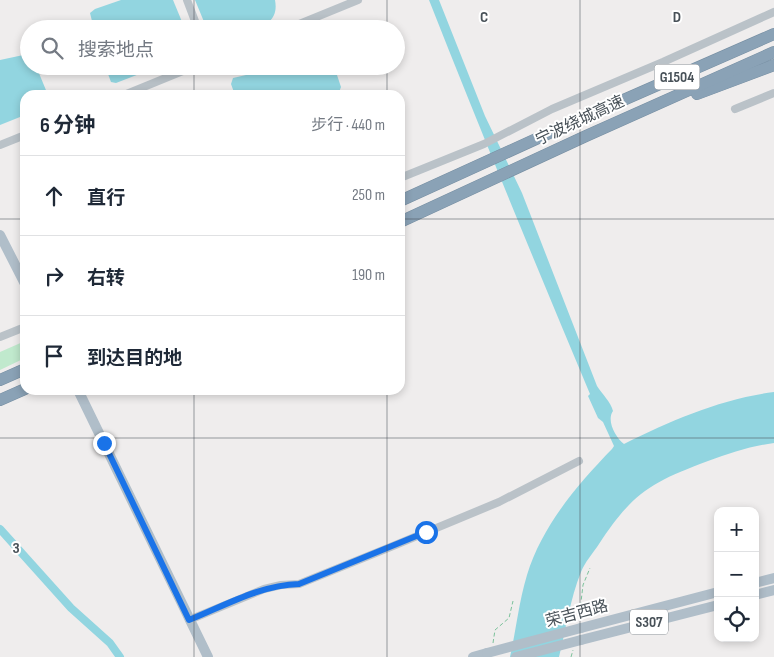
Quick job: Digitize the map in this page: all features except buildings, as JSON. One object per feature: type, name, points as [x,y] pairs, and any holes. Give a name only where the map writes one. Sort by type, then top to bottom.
[{"type":"highway","name":"宁波绕城高速","points":[[405,199],[774,34]]},
{"type":"highway","name":"宁波绕城高速","points":[[405,220],[774,52]]},
{"type":"highway","points":[[586,136],[774,65]]},
{"type":"highway","points":[[0,380],[20,371]]},
{"type":"highway","points":[[0,400],[20,391]]},
{"type":"main road","points":[[0,235],[20,274]]},
{"type":"main road","points":[[80,395],[208,657]]},
{"type":"main road","points":[[759,582],[774,578]]},
{"type":"main road","points":[[759,594],[774,590]]},
{"type":"main road","name":"荣吉西路","points":[[473,657],[580,625],[714,593]]},
{"type":"main road","name":"荣吉西路","points":[[516,657],[714,606]]},
{"type":"street","points":[[186,0],[194,20]]},
{"type":"street","points":[[309,20],[358,0]]},
{"type":"street","points":[[405,176],[484,144],[552,109],[774,12]]},
{"type":"street","points":[[136,90],[172,75]]},
{"type":"street","points":[[736,109],[774,93]]},
{"type":"street","points":[[0,145],[20,137]]},
{"type":"street","points":[[0,337],[20,329]]},
{"type":"street","points":[[189,620],[264,589],[281,585],[299,584],[376,553],[499,502],[578,461]]},
{"type":"path","points":[[580,625],[583,585],[590,568]]},
{"type":"path","points":[[489,651],[495,630],[510,618],[513,601]]},
{"type":"path","points":[[571,657],[573,648]]},
{"type":"green space","points":[[20,343],[20,360],[0,370],[0,352]]},
{"type":"water","points":[[121,0],[173,0],[181,20],[92,20],[90,13],[95,9]]},
{"type":"water","points":[[195,0],[275,0],[275,12],[271,20],[203,20]]},
{"type":"water","points":[[429,0],[439,0],[485,116],[522,193],[597,386],[612,408],[611,424],[615,434],[621,441],[624,444],[660,427],[716,405],[774,392],[774,443],[732,453],[672,476],[645,491],[622,512],[581,572],[571,603],[559,657],[510,657],[524,585],[534,557],[551,523],[586,477],[614,446],[588,396],[590,394]]},
{"type":"water","points":[[20,56],[20,75],[40,75],[46,90],[20,90],[20,117],[0,125],[0,60]]},
{"type":"water","points":[[108,75],[137,75],[116,83],[111,82]]},
{"type":"water","points":[[246,75],[337,75],[341,87],[340,90],[233,90],[231,84],[233,78]]},
{"type":"waterway","points":[[0,529],[71,608],[110,643],[120,657]]},
{"type":"route","points":[[104,443],[189,620],[264,589],[281,585],[299,584],[426,532]]}]
